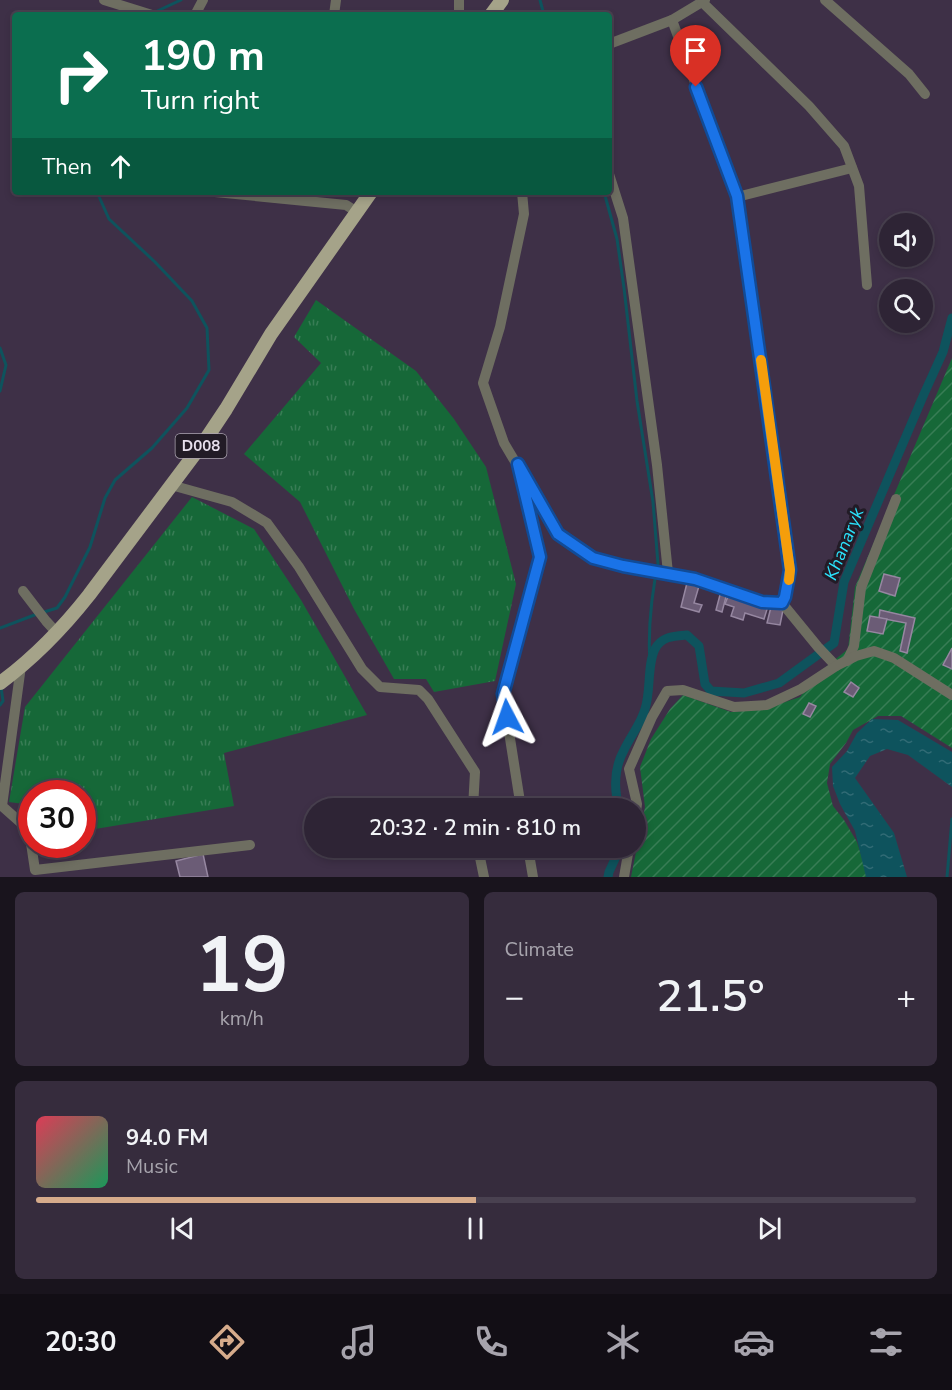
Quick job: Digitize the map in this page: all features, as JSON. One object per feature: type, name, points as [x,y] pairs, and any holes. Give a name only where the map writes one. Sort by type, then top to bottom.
[{"type":"main road","name":"D008","points":[[3,681],[57,633],[89,595],[206,439],[271,334],[369,195]]},
{"type":"street","points":[[104,0],[143,12]]},
{"type":"street","points":[[825,0],[909,74],[925,94]]},
{"type":"street","points":[[612,43],[672,21],[703,1],[809,106],[844,146],[859,186],[867,285]]},
{"type":"street","points":[[672,21],[737,196],[790,570],[782,603]]},
{"type":"street","points":[[737,196],[852,168]]},
{"type":"street","points":[[612,183],[623,218],[657,465],[668,573]]},
{"type":"street","points":[[245,195],[346,205],[357,213]]},
{"type":"street","points":[[522,195],[524,214],[500,327],[483,383],[504,443],[558,534],[593,558],[695,579],[762,602],[782,603],[836,666]]},
{"type":"street","points":[[518,464],[540,557],[503,694],[520,798]]},
{"type":"street","points":[[171,485],[232,502],[267,523],[299,567],[362,669],[380,687],[419,690],[428,699],[475,772],[474,798]]},
{"type":"street","points":[[847,661],[854,646],[861,588],[896,499]]},
{"type":"street","points":[[26,593],[57,633]]},
{"type":"street","points":[[636,798],[629,769],[652,717],[667,691],[683,690],[734,707],[767,705],[801,689],[836,666],[856,656],[874,651],[894,658],[952,695]]},
{"type":"street","points":[[21,666],[2,806],[29,830],[34,870],[250,845]]},
{"type":"street","points":[[480,858],[484,877]]},
{"type":"street","points":[[529,858],[532,877]]},
{"type":"street","points":[[624,877],[627,858]]},
{"type":"green space","points":[[316,300],[416,371],[454,419],[486,467],[516,584],[495,681],[434,692],[426,679],[394,679],[354,609],[300,502],[244,454],[321,363],[294,337]]},
{"type":"green space","points":[[952,358],[952,748],[901,716],[878,716],[853,730],[830,764],[827,783],[833,806],[857,842],[868,877],[631,877],[635,858],[646,858],[646,798],[644,798],[640,767],[651,739],[670,709],[683,695],[731,712],[764,709],[800,697],[815,676],[848,649],[855,587]]},
{"type":"green space","points":[[192,497],[254,529],[301,600],[367,715],[224,753],[234,806],[96,829],[96,780],[18,780],[18,803],[9,802],[25,707]]},
{"type":"water","points":[[872,719],[898,720],[952,752],[952,787],[908,755],[887,749],[870,756],[855,778],[894,833],[907,877],[866,877],[855,831],[833,786],[832,767],[847,751],[857,733]]},
{"type":"building","points":[[884,574],[900,578],[895,596],[879,591]]},
{"type":"building","points":[[687,583],[699,586],[694,603],[702,605],[699,612],[681,607]]},
{"type":"building","points":[[721,591],[727,593],[722,612],[716,610]]},
{"type":"building","points":[[729,594],[768,606],[764,619],[745,613],[743,620],[731,616],[734,607],[725,604]]},
{"type":"building","points":[[771,607],[783,610],[780,625],[767,623]]},
{"type":"building","points":[[880,610],[915,618],[907,653],[900,651],[906,623],[879,618]]},
{"type":"building","points":[[870,616],[887,619],[883,634],[867,631]]},
{"type":"building","points":[[952,648],[952,669],[943,665]]},
{"type":"building","points":[[851,682],[859,688],[853,697],[844,692]]},
{"type":"building","points":[[809,703],[816,706],[810,717],[803,714]]},
{"type":"building","points":[[203,854],[208,877],[180,877],[176,861]]},
{"type":"waterway","points":[[155,12],[181,0]]},
{"type":"waterway","points":[[540,0],[543,12]]},
{"type":"waterway","points":[[44,612],[57,608],[65,597],[90,547],[105,498],[115,480],[152,448],[187,408],[209,370],[207,328],[192,301],[109,219],[98,195]]},
{"type":"waterway","points":[[605,195],[617,239],[637,401],[653,502],[658,564]]},
{"type":"waterway","name":"Khanaryk","points":[[617,798],[618,764],[643,714],[647,702],[653,655],[661,641],[687,635],[699,646],[705,684],[711,691],[744,693],[779,683],[834,643],[844,582],[943,352],[952,318]]},
{"type":"waterway","points":[[0,348],[6,365],[0,391]]},
{"type":"waterway","points":[[650,666],[650,623],[655,579]]},
{"type":"waterway","points":[[0,628],[37,614]]},
{"type":"waterway","points":[[0,705],[3,701],[1,687]]},
{"type":"waterway","points":[[947,877],[952,819]]},
{"type":"waterway","name":"Khanaryk","points":[[608,877],[615,858]]},
{"type":"slow traffic","points":[[761,360],[790,570],[789,580]]},
{"type":"route","points":[[507,717],[503,694],[540,557],[518,464],[558,534],[593,558],[695,579],[762,602],[782,603],[785,597],[790,570],[737,196],[696,87]]}]
